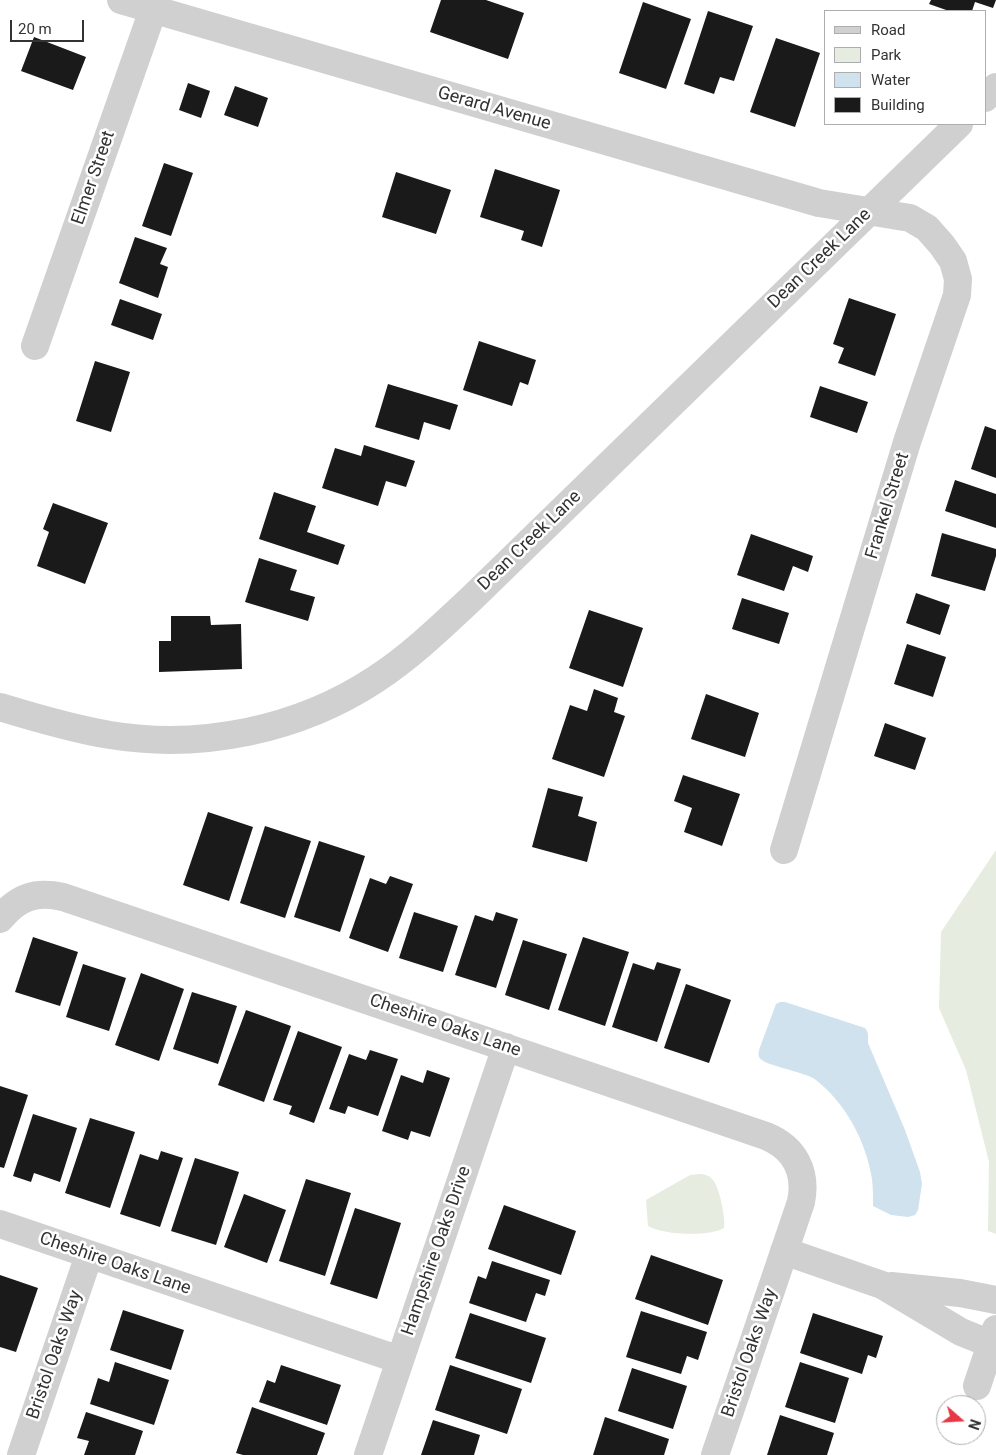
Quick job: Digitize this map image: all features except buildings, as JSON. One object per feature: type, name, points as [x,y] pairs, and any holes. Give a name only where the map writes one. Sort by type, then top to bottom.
[{"type":"street","name":"Gerard Avenue","points":[[121,0],[819,203],[870,211]]},
{"type":"street","name":"Elmer Street","points":[[35,346],[153,10]]},
{"type":"street","points":[[986,97],[996,88]]},
{"type":"street","name":"Dean Creek Lane","points":[[0,707],[45,721],[111,735],[179,740],[234,734],[283,723],[309,714],[353,693],[395,666],[472,598],[958,125]]},
{"type":"street","name":"Frankel Street","points":[[784,850],[907,442],[957,295],[958,279],[952,261],[942,245],[927,228],[910,218],[870,211]]},
{"type":"street","name":"Cheshire Oaks Lane","points":[[0,919],[14,904],[33,895],[52,894],[63,896],[766,1136],[782,1144],[792,1154],[800,1166],[803,1184],[801,1202],[784,1251]]},
{"type":"street","name":"Hampshire Oaks Drive","points":[[368,1455],[506,1047]]},
{"type":"street","name":"Cheshire Oaks Lane","points":[[0,1224],[400,1360]]},
{"type":"street","points":[[784,1251],[882,1285],[962,1332],[994,1340],[976,1386]]},
{"type":"street","name":"Bristol Oaks Way","points":[[715,1455],[784,1251]]},
{"type":"street","name":"Bristol Oaks Way","points":[[21,1455],[89,1255]]},
{"type":"street","points":[[882,1285],[960,1293],[996,1300]]},
{"type":"green space","points":[[996,850],[996,1234],[988,1231],[989,1162],[966,1070],[939,1008],[941,932]]},
{"type":"green space","points":[[702,1174],[712,1179],[718,1189],[723,1210],[724,1228],[708,1233],[686,1234],[664,1231],[648,1226],[646,1200],[690,1175]]},
{"type":"water","points":[[780,1002],[865,1028],[868,1035],[868,1043],[905,1130],[920,1172],[922,1184],[918,1210],[915,1215],[908,1217],[891,1215],[873,1206],[872,1179],[865,1151],[853,1124],[837,1100],[816,1080],[768,1063],[759,1057],[759,1050],[776,1004]]}]
